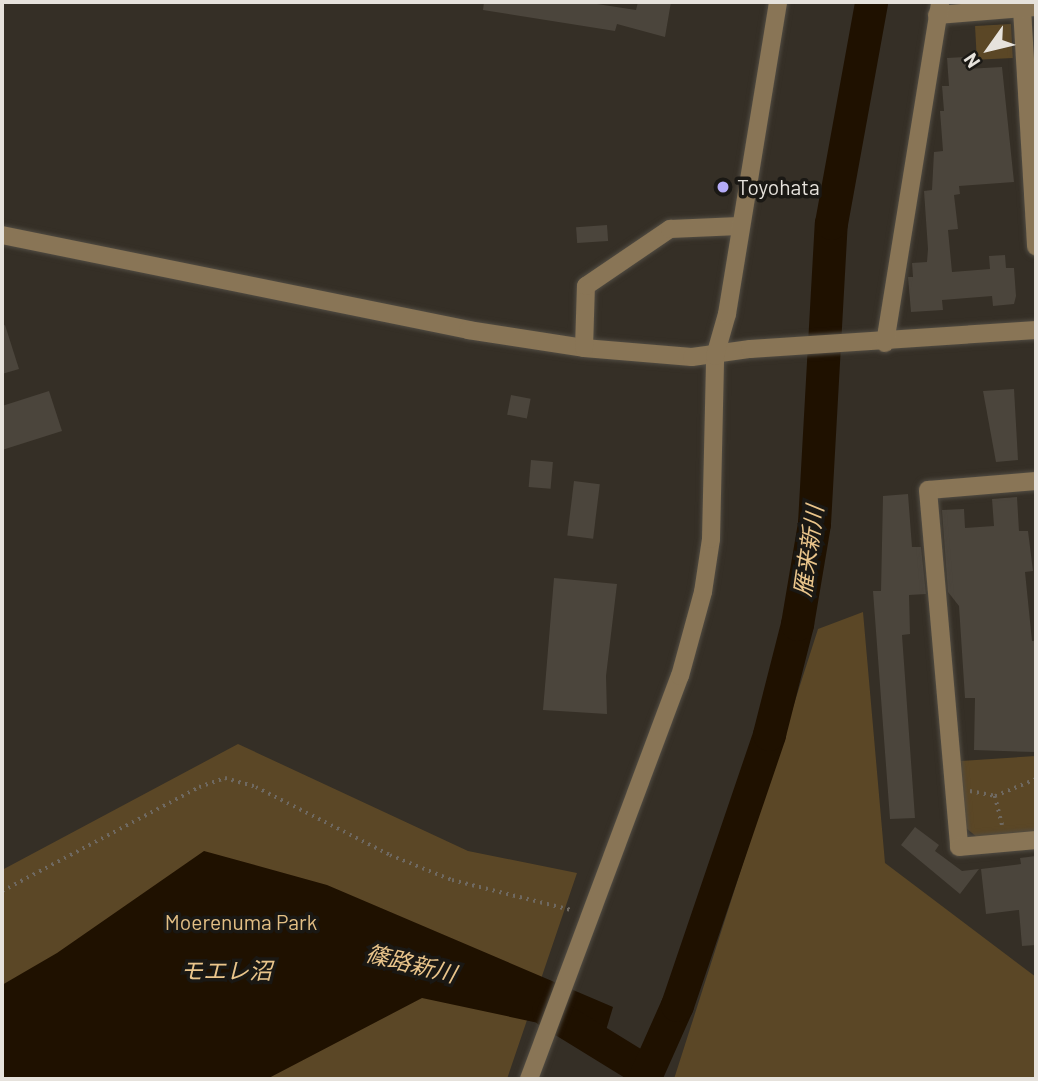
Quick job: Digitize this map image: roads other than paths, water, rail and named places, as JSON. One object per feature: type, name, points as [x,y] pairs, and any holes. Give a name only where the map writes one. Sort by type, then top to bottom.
[{"type":"street","points":[[529,1079],[680,676],[703,592],[711,539],[715,356],[727,314],[739,226],[778,2]]},
{"type":"street","points":[[885,343],[939,8],[1029,8],[1036,247]]},
{"type":"street","points":[[584,348],[586,286],[670,229],[739,226]]},
{"type":"street","points":[[2,235],[468,330],[584,348],[715,356],[768,349],[885,343],[1036,330]]},
{"type":"street","points":[[1036,481],[928,490],[958,847],[1036,841]]},
{"type":"water","name":"モエレ沼","points":[[204,851],[327,885],[613,1007],[604,1037],[422,998],[267,1079],[2,1079],[2,985],[57,953]]},
{"type":"waterway","name":"雁来新川","points":[[644,1079],[677,1005],[769,734],[797,624],[814,523],[831,223],[871,2]]},
{"type":"waterway","name":"篠路新川","points":[[548,1011],[647,1072]]},
{"type":"place","name":"Toyohata","points":[[723,187]]},
{"type":"park label","name":"Moerenuma Park","points":[[241,922]]}]
